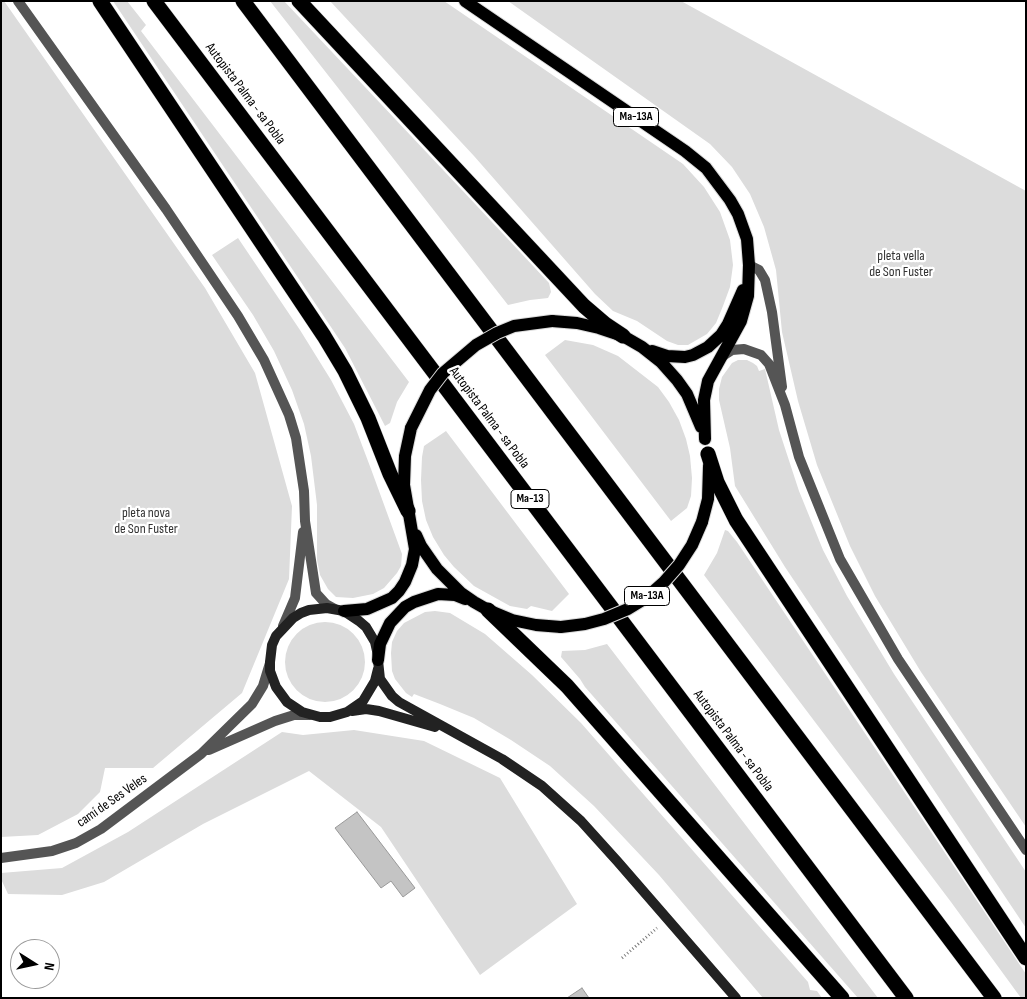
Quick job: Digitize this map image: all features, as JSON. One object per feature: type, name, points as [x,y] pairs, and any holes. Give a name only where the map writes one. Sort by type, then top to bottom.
[{"type":"highway","points":[[100,1],[324,336],[368,418],[390,474],[408,511]]},
{"type":"highway","name":"Autopista Palma - sa Pobla","points":[[154,1],[906,998]]},
{"type":"highway","points":[[243,1],[994,998]]},
{"type":"highway","points":[[299,1],[584,306],[623,336]]},
{"type":"highway","points":[[708,454],[717,482],[736,520],[1026,958]]},
{"type":"highway","points":[[488,610],[567,686],[842,998]]},
{"type":"main road","name":"Ma-13A","points":[[465,1],[664,136],[706,168],[722,187],[738,214],[747,240],[748,296],[745,309],[735,332],[712,372],[706,390],[705,439]]},
{"type":"main road","name":"Ma-13A","points":[[340,610],[376,606],[392,598],[399,591],[409,574],[415,550],[404,485],[405,456],[411,428],[430,390],[443,373],[464,354],[476,345],[514,326],[552,321],[592,326],[623,336],[642,347],[667,356],[676,358],[693,355],[708,347],[721,335],[728,324],[749,270]]},
{"type":"main road","points":[[642,347],[661,362],[687,394],[700,423],[708,454]]},
{"type":"main road","name":"Ma-13A","points":[[378,664],[380,644],[396,615],[414,602],[438,594],[455,595],[512,620],[536,625],[561,627],[604,619],[628,609],[646,598],[679,565],[692,545],[702,522],[708,499],[710,472],[708,454]]},
{"type":"main road","points":[[412,526],[421,546],[438,569],[461,593],[474,602]]},
{"type":"street","points":[[18,1],[166,209],[238,316],[264,360],[289,415],[296,438],[304,491],[305,521],[316,593],[326,604],[340,610]]},
{"type":"street","points":[[749,270],[759,270],[765,280],[772,312],[785,405]]},
{"type":"street","points":[[720,358],[726,352],[738,349],[750,350],[761,355],[770,364],[785,405],[799,456],[840,559],[898,659],[1026,850]]},
{"type":"street","points":[[281,630],[295,598],[305,521]]},
{"type":"street","name":"Ma-13A","points":[[452,732],[379,710],[366,709],[330,717],[310,715],[294,708],[280,694],[272,679],[270,662],[272,645],[281,630],[293,618],[309,610],[326,608],[340,610],[359,621],[366,627],[375,642],[380,679],[399,702],[502,759],[542,786],[599,840],[736,998]]},
{"type":"street","points":[[201,754],[252,704],[263,686],[270,662]]},
{"type":"street","name":"Ma-13A","points":[[347,712],[363,701],[370,692],[378,664]]},
{"type":"street","points":[[201,754],[275,721],[294,715],[310,715]]},
{"type":"street","name":"camí de Ses Veles","points":[[1,858],[52,851],[76,843],[101,829],[201,754]]},
{"type":"path","points":[[622,958],[667,920]]},
{"type":"green space","name":"pleta nova de Son Fuster","points":[[1,1],[4,1],[205,288],[255,373],[292,506],[289,579],[242,693],[153,768],[105,768],[100,792],[78,814],[38,835],[1,837]]},
{"type":"green space","points":[[113,1],[127,1],[146,25],[141,31],[409,382],[397,402],[390,423],[385,426],[345,348]]},
{"type":"green space","points":[[270,1],[284,1],[477,206],[549,283],[551,292],[548,298],[508,305]]},
{"type":"green space","points":[[330,1],[444,1],[683,164],[704,187],[720,212],[730,240],[733,265],[730,287],[716,323],[707,334],[688,345],[678,345],[667,341],[637,321],[613,311],[595,294],[474,156]]},
{"type":"green space","name":"pleta vella de Son Fuster","points":[[508,1],[681,1],[1026,191],[1026,827],[921,672],[875,596],[850,546],[817,465],[798,401],[782,332],[776,270],[764,227],[750,194],[732,167],[710,144]]},
{"type":"green space","points":[[238,238],[300,330],[331,380],[354,424],[402,554],[401,566],[397,573],[384,588],[373,594],[353,598],[336,597],[328,589],[320,575],[317,560],[317,505],[311,456],[304,424],[292,390],[274,351],[253,315],[212,255]]},
{"type":"green space","points":[[565,340],[593,345],[618,356],[658,387],[669,402],[679,420],[686,439],[692,478],[691,496],[687,508],[671,521],[545,355]]},
{"type":"green space","points":[[738,360],[747,360],[753,363],[759,371],[765,369],[779,430],[799,491],[823,550],[847,596],[894,674],[1026,872],[1026,928],[785,567],[735,486],[730,448],[719,400],[719,389],[722,377],[732,363]]},
{"type":"green space","points":[[446,431],[569,594],[552,611],[531,606],[527,609],[510,606],[474,586],[454,567],[433,537],[426,520],[422,501],[422,457],[424,446]]},
{"type":"green space","points":[[725,530],[737,542],[1026,974],[1026,998],[1021,998],[951,902],[704,575],[717,553]]},
{"type":"green space","points":[[425,612],[450,613],[485,634],[532,675],[581,723],[808,982],[810,990],[817,991],[822,998],[763,998],[659,875],[594,806],[550,766],[474,718],[414,694],[412,697],[406,693],[395,679],[392,671],[392,642],[397,631],[404,623]]},
{"type":"green space","points":[[317,622],[333,622],[347,629],[358,640],[365,654],[365,670],[362,677],[347,695],[333,702],[317,702],[303,695],[292,684],[285,670],[285,654],[292,640],[303,629]]},
{"type":"green space","points":[[607,644],[878,998],[858,998],[585,687],[561,657],[562,651],[585,650]]},
{"type":"green space","points":[[354,730],[424,741],[500,778],[577,904],[480,975],[381,827],[309,771],[203,824],[104,882],[62,895],[8,894],[1,879],[1,873],[62,868],[128,832],[282,732],[303,735]]},
{"type":"building","points":[[357,812],[415,888],[403,897],[391,881],[381,888],[335,828]]},
{"type":"building","points":[[582,988],[589,998],[567,998]]}]
